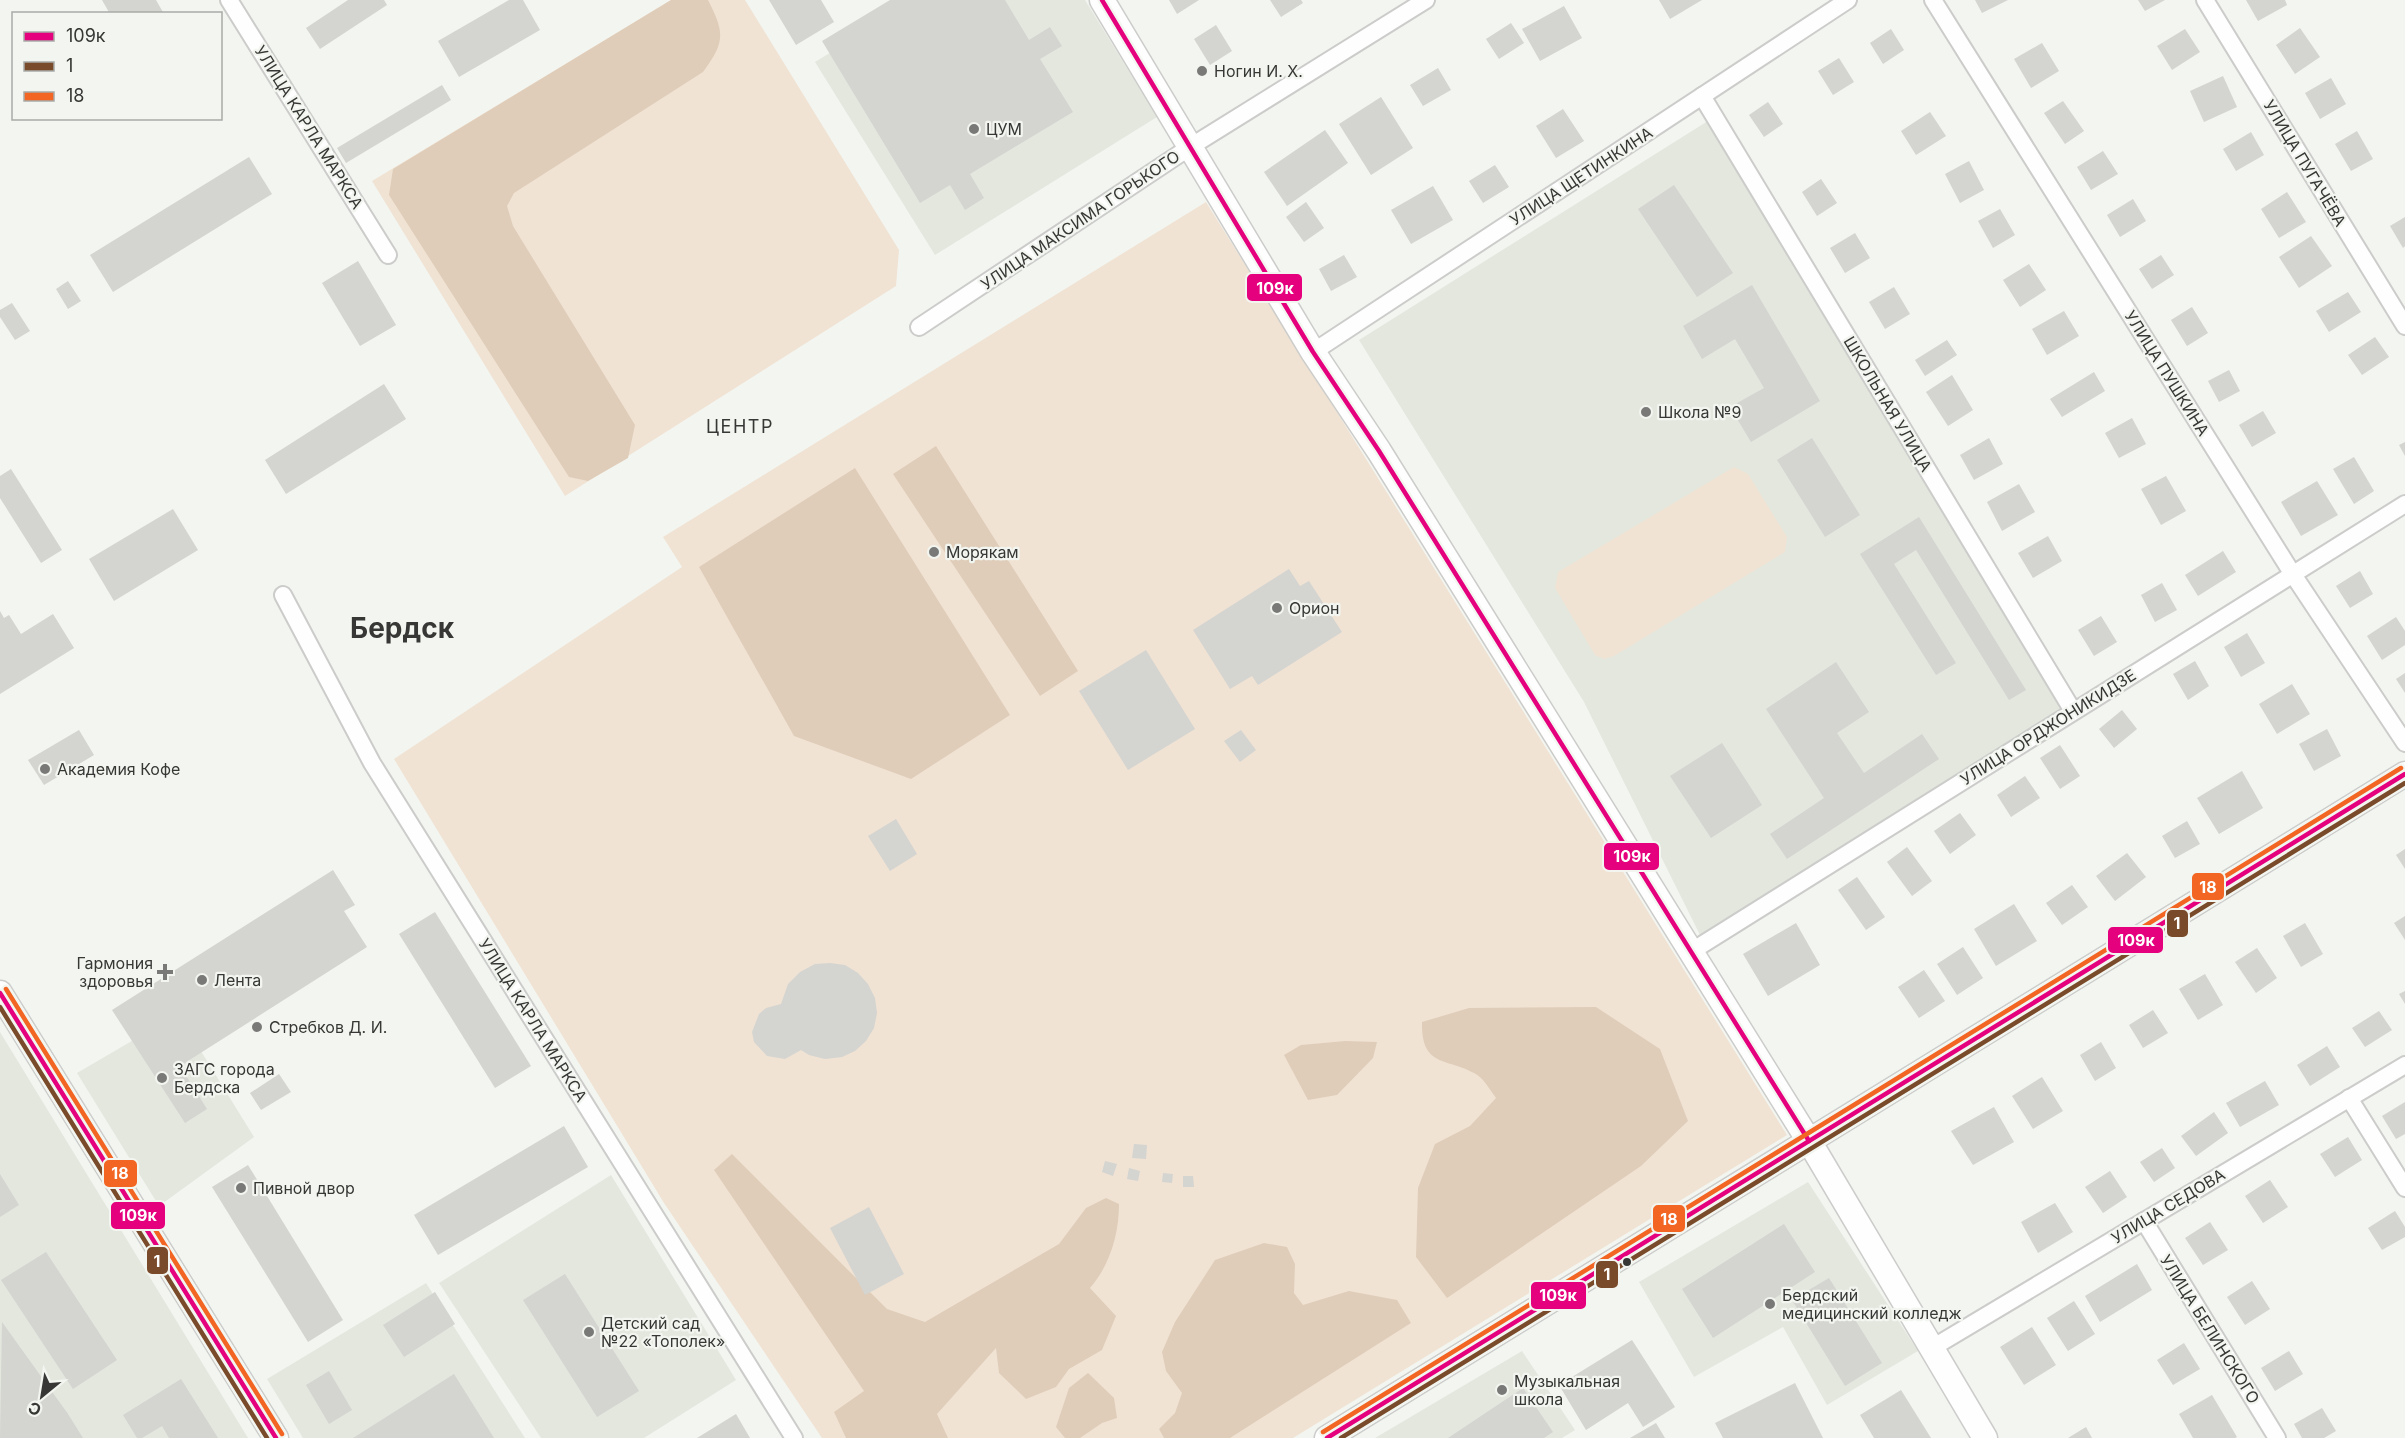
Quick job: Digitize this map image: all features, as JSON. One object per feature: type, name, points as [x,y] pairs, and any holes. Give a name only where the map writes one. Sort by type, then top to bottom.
[{"type":"street","name":"УЛИЦА КАРЛА МАРКСА","points":[[229,0],[388,255]]},
{"type":"street","points":[[1101,0],[1313,352],[1379,451],[1809,1141],[1985,1438]]},
{"type":"street","name":"УЛИЦА МАКСИМА ГОРЬКОГО","points":[[919,327],[1190,147],[1426,0]]},
{"type":"street","name":"УЛИЦА ЩЕТИНКИНА","points":[[1313,352],[1848,0]]},
{"type":"street","name":"УЛИЦА ПУШКИНА","points":[[1933,0],[2292,573],[2405,743]]},
{"type":"street","name":"УЛИЦА ПУГАЧЁВА","points":[[2205,0],[2405,326]]},
{"type":"street","name":"ШКОЛЬНАЯ УЛИЦА","points":[[1702,96],[2073,711]]},
{"type":"street","name":"УЛИЦА ОРДЖОНИКИДЗЕ","points":[[1692,951],[2405,504]]},
{"type":"street","name":"УЛИЦА КАРЛА МАРКСА","points":[[283,595],[372,763],[794,1438]]},
{"type":"street","points":[[1327,1438],[2405,774]]},
{"type":"street","points":[[0,993],[276,1438]]},
{"type":"street","name":"УЛИЦА СЕДОВА","points":[[1932,1348],[2405,1065]]},
{"type":"street","points":[[2349,1098],[2405,1188]]},
{"type":"street","name":"УЛИЦА БЕЛИНСКОГО","points":[[2144,1221],[2277,1438]]},
{"type":"shaded area","points":[[671,0],[745,0],[899,250],[896,286],[565,496],[372,181]]},
{"type":"shaded area","points":[[671,0],[708,0],[714,11],[720,29],[719,45],[703,72],[514,193],[507,206],[513,226],[635,425],[628,458],[588,481],[569,477],[389,195],[393,169]]},
{"type":"shaded area","points":[[916,0],[1085,0],[1157,117],[935,255],[815,62]]},
{"type":"shaded area","name":"Школа №9","points":[[1711,119],[2069,717],[1705,945],[1584,702],[1359,340]]},
{"type":"shaded area","points":[[1206,202],[1787,1135],[1293,1438],[822,1438],[664,1203],[394,759],[682,567],[663,537]]},
{"type":"shaded area","points":[[936,446],[1078,671],[1040,696],[893,474]]},
{"type":"shaded area","points":[[1734,467],[1748,474],[1787,537],[1785,552],[1614,656],[1604,659],[1595,655],[1555,588],[1558,572]]},
{"type":"shaded area","points":[[855,468],[1010,715],[911,779],[794,736],[699,567]]},
{"type":"shaded area","points":[[1596,1007],[1660,1049],[1688,1121],[1641,1166],[1447,1298],[1416,1257],[1418,1188],[1435,1144],[1470,1126],[1496,1098],[1477,1075],[1437,1059],[1431,1054],[1426,1047],[1422,1022],[1469,1008]]},
{"type":"shaded area","points":[[178,1014],[254,1137],[159,1206],[77,1073]]},
{"type":"shaded area","points":[[0,1032],[248,1438],[0,1438]]},
{"type":"shaded area","points":[[1345,1041],[1377,1042],[1373,1058],[1337,1095],[1308,1100],[1284,1055],[1301,1045]]},
{"type":"shaded area","points":[[732,1154],[887,1309],[925,1322],[1059,1244],[1086,1208],[1106,1198],[1119,1204],[1112,1249],[1103,1269],[1090,1288],[1116,1316],[1102,1350],[1069,1369],[1056,1387],[1026,1399],[999,1373],[996,1348],[937,1414],[948,1438],[846,1438],[834,1412],[864,1391],[714,1170]]},
{"type":"shaded area","name":"Детский сад №22 «Тополек»","points":[[611,1175],[736,1380],[644,1438],[541,1438],[439,1283]]},
{"type":"shaded area","name":"Бердский медицинский колледж","points":[[1808,1182],[1918,1351],[1827,1405],[1783,1327],[1694,1377],[1639,1282]]},
{"type":"shaded area","points":[[1264,1243],[1287,1247],[1295,1264],[1294,1293],[1303,1305],[1349,1291],[1397,1300],[1411,1323],[1230,1438],[1164,1438],[1159,1429],[1175,1413],[1182,1393],[1166,1371],[1162,1352],[1175,1322],[1215,1260]]},
{"type":"shaded area","points":[[426,1283],[525,1438],[303,1438],[267,1379]]},
{"type":"shaded area","name":"Музыкальная школа","points":[[1522,1351],[1575,1430],[1562,1438],[1375,1438]]},
{"type":"shaded area","points":[[1088,1373],[1114,1398],[1117,1418],[1102,1423],[1080,1438],[1065,1438],[1056,1427],[1069,1388]]},
{"type":"building","points":[[102,0],[156,0],[163,12],[109,12]]},
{"type":"building","points":[[348,0],[384,0],[387,5],[320,49],[306,28]]},
{"type":"building","points":[[509,0],[523,0],[540,30],[459,77],[438,41]]},
{"type":"building","points":[[769,0],[821,0],[834,22],[796,45]]},
{"type":"building","points":[[890,0],[1005,0],[1029,40],[1050,27],[1062,46],[1040,59],[1073,112],[970,174],[984,198],[965,210],[950,185],[920,203],[822,41]]},
{"type":"building","points":[[1169,0],[1199,0],[1177,14]]},
{"type":"building","points":[[1270,0],[1301,0],[1303,3],[1281,17]]},
{"type":"building","points":[[1659,0],[1702,0],[1670,19]]},
{"type":"building","points":[[1975,0],[2008,0],[1982,13]]},
{"type":"building","points":[[2138,0],[2165,0],[2145,11]]},
{"type":"building","points":[[2246,0],[2285,0],[2287,5],[2258,21]]},
{"type":"building","points":[[1564,6],[1582,38],[1540,61],[1522,29]]},
{"type":"building","points":[[1511,23],[1524,43],[1499,59],[1486,39]]},
{"type":"building","points":[[1216,25],[1232,51],[1210,65],[1194,39]]},
{"type":"building","points":[[2300,28],[2320,57],[2295,74],[2276,45]]},
{"type":"building","points":[[1891,29],[1904,50],[1883,64],[1870,43]]},
{"type":"building","points":[[2185,29],[2200,52],[2172,70],[2157,46]]},
{"type":"building","points":[[2042,43],[2059,71],[2031,88],[2014,59]]},
{"type":"building","points":[[1839,58],[1854,82],[1833,95],[1818,71]]},
{"type":"building","points":[[1438,68],[1451,90],[1423,106],[1410,85]]},
{"type":"building","points":[[2223,76],[2237,107],[2204,122],[2190,91]]},
{"type":"building","points":[[2331,78],[2346,104],[2320,119],[2305,93]]},
{"type":"building","points":[[442,85],[451,100],[346,163],[337,148]]},
{"type":"building","points":[[1381,97],[1413,148],[1371,175],[1339,124]]},
{"type":"building","points":[[2063,101],[2084,131],[2065,144],[2044,113]]},
{"type":"building","points":[[1768,102],[1783,124],[1764,137],[1749,115]]},
{"type":"building","points":[[1563,109],[1584,141],[1556,158],[1536,126]]},
{"type":"building","points":[[1930,112],[1946,136],[1916,155],[1901,131]]},
{"type":"building","points":[[1325,130],[1348,163],[1287,206],[1264,172]]},
{"type":"building","points":[[2357,131],[2373,159],[2351,171],[2335,144]]},
{"type":"building","points":[[2251,132],[2264,155],[2236,171],[2223,149]]},
{"type":"building","points":[[2103,151],[2118,174],[2091,190],[2077,167]]},
{"type":"building","points":[[249,157],[272,194],[113,292],[90,255]]},
{"type":"building","points":[[1969,161],[1984,190],[1960,203],[1945,174]]},
{"type":"building","points":[[1495,165],[1509,187],[1483,203],[1469,181]]},
{"type":"building","points":[[1821,179],[1837,203],[1817,216],[1802,192]]},
{"type":"building","points":[[1674,185],[1733,273],[1697,297],[1638,209]]},
{"type":"building","points":[[1433,186],[1453,220],[1411,244],[1391,210]]},
{"type":"building","points":[[2287,192],[2306,222],[2279,238],[2261,209]]},
{"type":"building","points":[[2133,199],[2146,221],[2120,237],[2107,215]]},
{"type":"building","points":[[1306,202],[1324,228],[1304,242],[1286,217]]},
{"type":"building","points":[[2000,209],[2015,235],[1993,248],[1978,221]]},
{"type":"building","points":[[2405,217],[2405,246],[2403,248],[2390,226]]},
{"type":"building","points":[[1855,233],[1870,258],[1845,273],[1830,248]]},
{"type":"building","points":[[2311,236],[2332,266],[2299,288],[2279,257]]},
{"type":"building","points":[[1344,255],[1357,277],[1331,291],[1319,269]]},
{"type":"building","points":[[2161,255],[2174,275],[2152,289],[2139,269]]},
{"type":"building","points":[[358,261],[396,325],[360,346],[322,283]]},
{"type":"building","points":[[2029,264],[2046,290],[2020,307],[2003,280]]},
{"type":"building","points":[[68,281],[81,301],[68,309],[56,289]]},
{"type":"building","points":[[1752,285],[1820,401],[1751,442],[1730,407],[1764,388],[1735,339],[1702,359],[1683,326]]},
{"type":"building","points":[[1894,287],[1910,314],[1885,329],[1869,302]]},
{"type":"building","points":[[2348,292],[2361,312],[2329,332],[2316,311]]},
{"type":"building","points":[[12,303],[30,331],[15,340],[0,317],[0,310]]},
{"type":"building","points":[[2192,307],[2208,333],[2187,346],[2171,320]]},
{"type":"building","points":[[2064,311],[2079,336],[2047,355],[2032,329]]},
{"type":"building","points":[[2375,337],[2389,357],[2362,375],[2348,355]]},
{"type":"building","points":[[1947,340],[1957,355],[1925,376],[1915,360]]},
{"type":"building","points":[[2229,370],[2240,391],[2219,402],[2208,381]]},
{"type":"building","points":[[2094,372],[2105,391],[2062,417],[2050,399]]},
{"type":"building","points":[[1952,375],[1973,410],[1948,426],[1926,392]]},
{"type":"building","points":[[384,384],[406,419],[286,494],[265,460]]},
{"type":"building","points":[[2263,411],[2276,433],[2252,447],[2239,425]]},
{"type":"building","points":[[2132,418],[2146,444],[2119,458],[2105,433]]},
{"type":"building","points":[[1812,438],[1860,515],[1825,537],[1777,460]]},
{"type":"building","points":[[1989,438],[2003,464],[1974,480],[1960,455]]},
{"type":"building","points":[[2405,442],[2405,456],[2399,445]]},
{"type":"building","points":[[2354,457],[2374,491],[2354,504],[2333,469]]},
{"type":"building","points":[[11,469],[62,550],[41,563],[0,498],[0,476]]},
{"type":"building","points":[[2166,476],[2186,511],[2161,525],[2141,489]]},
{"type":"building","points":[[2317,481],[2338,515],[2301,536],[2281,502]]},
{"type":"building","points":[[2019,484],[2035,512],[2002,531],[1987,502]]},
{"type":"building","points":[[173,509],[198,550],[114,601],[89,559]]},
{"type":"building","points":[[1919,517],[2026,690],[2009,700],[1916,550],[1894,564],[1956,663],[1936,675],[1860,554]]},
{"type":"building","points":[[2048,536],[2062,561],[2033,578],[2018,553]]},
{"type":"building","points":[[2223,551],[2236,572],[2198,596],[2185,575]]},
{"type":"building","name":"Орион","points":[[1289,569],[1300,586],[1309,581],[1342,632],[1258,685],[1252,676],[1230,689],[1193,630]]},
{"type":"building","points":[[2360,571],[2373,594],[2350,608],[2336,586]]},
{"type":"building","points":[[2162,583],[2177,610],[2155,622],[2141,595]]},
{"type":"building","points":[[0,611],[4,618],[9,615],[21,634],[53,614],[74,648],[0,694]]},
{"type":"building","points":[[2101,616],[2117,642],[2094,656],[2078,630]]},
{"type":"building","points":[[2396,617],[2405,631],[2405,645],[2382,660],[2367,636]]},
{"type":"building","points":[[2247,633],[2265,663],[2241,677],[2224,647]]},
{"type":"building","points":[[1146,650],[1195,729],[1128,770],[1079,691]]},
{"type":"building","points":[[2195,661],[2209,686],[2188,700],[2173,674]]},
{"type":"building","points":[[1836,662],[1869,712],[1837,733],[1864,773],[1922,734],[1939,759],[1787,859],[1770,834],[1824,798],[1766,709]]},
{"type":"building","points":[[2405,673],[2405,693],[2396,679]]},
{"type":"building","points":[[2292,684],[2310,714],[2277,734],[2259,704]]},
{"type":"building","points":[[2122,710],[2137,729],[2114,748],[2099,729]]},
{"type":"building","points":[[2327,729],[2341,756],[2314,771],[2299,744]]},
{"type":"building","points":[[79,730],[94,755],[44,785],[28,760]]},
{"type":"building","points":[[1241,730],[1256,750],[1240,762],[1224,741]]},
{"type":"building","points":[[1722,743],[1762,805],[1711,838],[1670,776]]},
{"type":"building","points":[[2060,745],[2080,776],[2060,789],[2040,758]]},
{"type":"building","points":[[2242,771],[2263,808],[2219,834],[2197,798]]},
{"type":"building","points":[[2025,776],[2040,798],[2011,817],[1997,795]]},
{"type":"building","points":[[1960,813],[1976,835],[1950,854],[1934,831]]},
{"type":"building","points":[[896,819],[917,854],[890,871],[868,836]]},
{"type":"building","points":[[2187,821],[2200,844],[2175,858],[2162,836]]},
{"type":"building","points":[[1907,847],[1932,881],[1912,896],[1887,862]]},
{"type":"building","points":[[2405,849],[2405,869],[2396,855]]},
{"type":"building","points":[[2127,853],[2146,877],[2115,901],[2096,876]]},
{"type":"building","points":[[333,870],[355,905],[344,911],[367,947],[180,1066],[207,1109],[185,1123],[112,1010]]},
{"type":"building","points":[[1857,877],[1885,917],[1866,930],[1838,890]]},
{"type":"building","points":[[2072,885],[2088,907],[2062,925],[2046,903]]},
{"type":"building","points":[[2014,904],[2037,941],[1996,966],[1974,929]]},
{"type":"building","points":[[435,912],[531,1066],[495,1088],[399,934]]},
{"type":"building","points":[[2405,916],[2405,940],[2394,923]]},
{"type":"building","points":[[1796,923],[1820,965],[1768,996],[1743,954]]},
{"type":"building","points":[[2305,923],[2323,954],[2301,967],[2283,936]]},
{"type":"building","points":[[1963,947],[1983,978],[1957,995],[1937,964]]},
{"type":"building","points":[[2257,948],[2277,978],[2256,993],[2235,962]]},
{"type":"building","points":[[815,964],[845,965],[858,973],[868,984],[875,998],[877,1013],[874,1028],[866,1041],[855,1051],[842,1057],[825,1059],[809,1055],[801,1050],[785,1059],[767,1056],[754,1042],[752,1032],[759,1014],[766,1008],[781,1004],[788,984],[800,972]]},
{"type":"building","points":[[1924,970],[1945,1001],[1919,1018],[1898,987]]},
{"type":"building","points":[[2205,974],[2223,1005],[2198,1020],[2179,989]]},
{"type":"building","points":[[2405,991],[2405,1004],[2399,994]]},
{"type":"building","points":[[2153,1010],[2168,1033],[2143,1048],[2129,1025]]},
{"type":"building","points":[[2379,1011],[2392,1030],[2365,1047],[2352,1028]]},
{"type":"building","points":[[2101,1042],[2116,1068],[2095,1081],[2080,1055]]},
{"type":"building","points":[[2327,1046],[2340,1067],[2310,1086],[2297,1065]]},
{"type":"building","points":[[279,1074],[291,1092],[261,1110],[250,1093]]},
{"type":"building","points":[[2042,1077],[2063,1111],[2033,1129],[2012,1096]]},
{"type":"building","points":[[2265,1081],[2279,1105],[2240,1127],[2226,1103]]},
{"type":"building","points":[[2405,1102],[2405,1134],[2396,1139],[2382,1116]]},
{"type":"building","points":[[1994,1107],[2014,1142],[1973,1165],[1951,1131]]},
{"type":"building","points":[[2214,1112],[2228,1133],[2196,1156],[2181,1136]]},
{"type":"building","points":[[564,1126],[588,1167],[438,1255],[414,1215]]},
{"type":"building","points":[[2348,1137],[2362,1160],[2335,1177],[2320,1154]]},
{"type":"building","points":[[1134,1144],[1147,1145],[1146,1159],[1132,1158]]},
{"type":"building","points":[[2162,1148],[2175,1168],[2154,1182],[2140,1162]]},
{"type":"building","points":[[1105,1161],[1117,1164],[1113,1176],[1102,1172]]},
{"type":"building","points":[[248,1165],[343,1320],[308,1342],[212,1187]]},
{"type":"building","points":[[1129,1168],[1140,1171],[1138,1181],[1127,1179]]},
{"type":"building","points":[[2110,1171],[2127,1197],[2103,1213],[2085,1187]]},
{"type":"building","points":[[1163,1173],[1173,1174],[1172,1183],[1162,1182]]},
{"type":"building","points":[[0,1174],[19,1205],[0,1217]]},
{"type":"building","points":[[1183,1176],[1193,1176],[1194,1187],[1183,1187]]},
{"type":"building","points":[[2270,1180],[2288,1207],[2263,1223],[2245,1196]]},
{"type":"building","points":[[2055,1203],[2073,1232],[2038,1253],[2021,1222]]},
{"type":"building","points":[[869,1207],[904,1274],[865,1295],[830,1228]]},
{"type":"building","points":[[2395,1211],[2405,1227],[2405,1237],[2382,1250],[2368,1228]]},
{"type":"building","points":[[2210,1222],[2228,1250],[2203,1265],[2185,1238]]},
{"type":"building","points":[[1784,1224],[1815,1272],[1713,1338],[1682,1289]]},
{"type":"building","points":[[46,1252],[117,1360],[73,1389],[1,1280]]},
{"type":"building","points":[[2137,1264],[2152,1290],[2100,1322],[2085,1296]]},
{"type":"building","points":[[565,1274],[639,1391],[597,1417],[523,1300]]},
{"type":"building","points":[[1829,1278],[1882,1363],[1845,1386],[1792,1300]]},
{"type":"building","points":[[2252,1281],[2270,1309],[2245,1325],[2227,1297]]},
{"type":"building","points":[[435,1292],[455,1324],[404,1357],[383,1325]]},
{"type":"building","points":[[2074,1301],[2095,1334],[2068,1351],[2047,1318]]},
{"type":"building","points":[[2,1322],[68,1414],[83,1438],[0,1438]]},
{"type":"building","points":[[2032,1327],[2056,1365],[2024,1385],[2000,1347]]},
{"type":"building","points":[[1632,1340],[1675,1407],[1643,1427],[1628,1403],[1586,1430],[1559,1385]]},
{"type":"building","points":[[2184,1343],[2200,1369],[2173,1385],[2157,1360]]},
{"type":"building","points":[[2289,1351],[2303,1374],[2275,1391],[2261,1368]]},
{"type":"building","points":[[329,1371],[352,1410],[329,1424],[306,1385]]},
{"type":"building","points":[[454,1374],[494,1438],[353,1438]]},
{"type":"building","points":[[181,1379],[218,1438],[169,1438],[162,1426],[142,1438],[137,1438],[123,1415]]},
{"type":"building","points":[[1795,1383],[1823,1438],[1723,1438],[1715,1423]]},
{"type":"building","points":[[1523,1388],[1553,1432],[1544,1438],[1448,1438]]},
{"type":"building","points":[[1901,1390],[1931,1438],[1874,1438],[1860,1415]]},
{"type":"building","points":[[2212,1395],[2237,1437],[2193,1438],[2179,1414]]},
{"type":"building","points":[[2322,1408],[2336,1431],[2324,1438],[2302,1438],[2294,1424]]},
{"type":"building","points":[[736,1414],[750,1438],[697,1438]]},
{"type":"building","points":[[1656,1423],[1665,1438],[1630,1438]]},
{"type":"building","points":[[2086,1427],[2092,1438],[2068,1438]]},
{"type":"transit line","name":"109к","points":[[1102,0],[1313,352],[1379,451],[1809,1141]]},
{"type":"transit line","name":"18","points":[[1323,1432],[2401,768]]},
{"type":"transit line","name":"109к","points":[[1327,1438],[2405,774]]},
{"type":"transit line","name":"1","points":[[1341,1438],[2405,783]]},
{"type":"transit line","name":"18","points":[[6,989],[282,1434]]},
{"type":"transit line","name":"109к","points":[[0,993],[276,1438]]},
{"type":"transit line","name":"1","points":[[0,1007],[267,1438]]},
{"type":"place","name":"Ногин И. Х.","points":[[1202,71]]},
{"type":"place","name":"ЦУМ","points":[[974,129]]},
{"type":"place","name":"Школа №9","points":[[1646,412]]},
{"type":"place","name":"Морякам","points":[[934,552]]},
{"type":"place","name":"Орион","points":[[1277,608]]},
{"type":"place","name":"Академия Кофе","points":[[45,769]]},
{"type":"place","name":"Гармония здоровья","points":[[165,972]]},
{"type":"place","name":"Лента","points":[[202,980]]},
{"type":"place","name":"Стребков Д. И.","points":[[257,1027]]},
{"type":"place","name":"ЗАГС города Бердска","points":[[162,1078]]},
{"type":"place","name":"Пивной двор","points":[[241,1188]]},
{"type":"place","name":"Бердский медицинский колледж","points":[[1770,1304]]},
{"type":"place","name":"Детский сад №22 «Тополек»","points":[[589,1332]]},
{"type":"place","name":"Музыкальная школа","points":[[1502,1390]]},
{"type":"district","name":"ЦЕНТР","points":[[740,426]]},
{"type":"district","name":"Бердск","points":[[402,628]]}]
